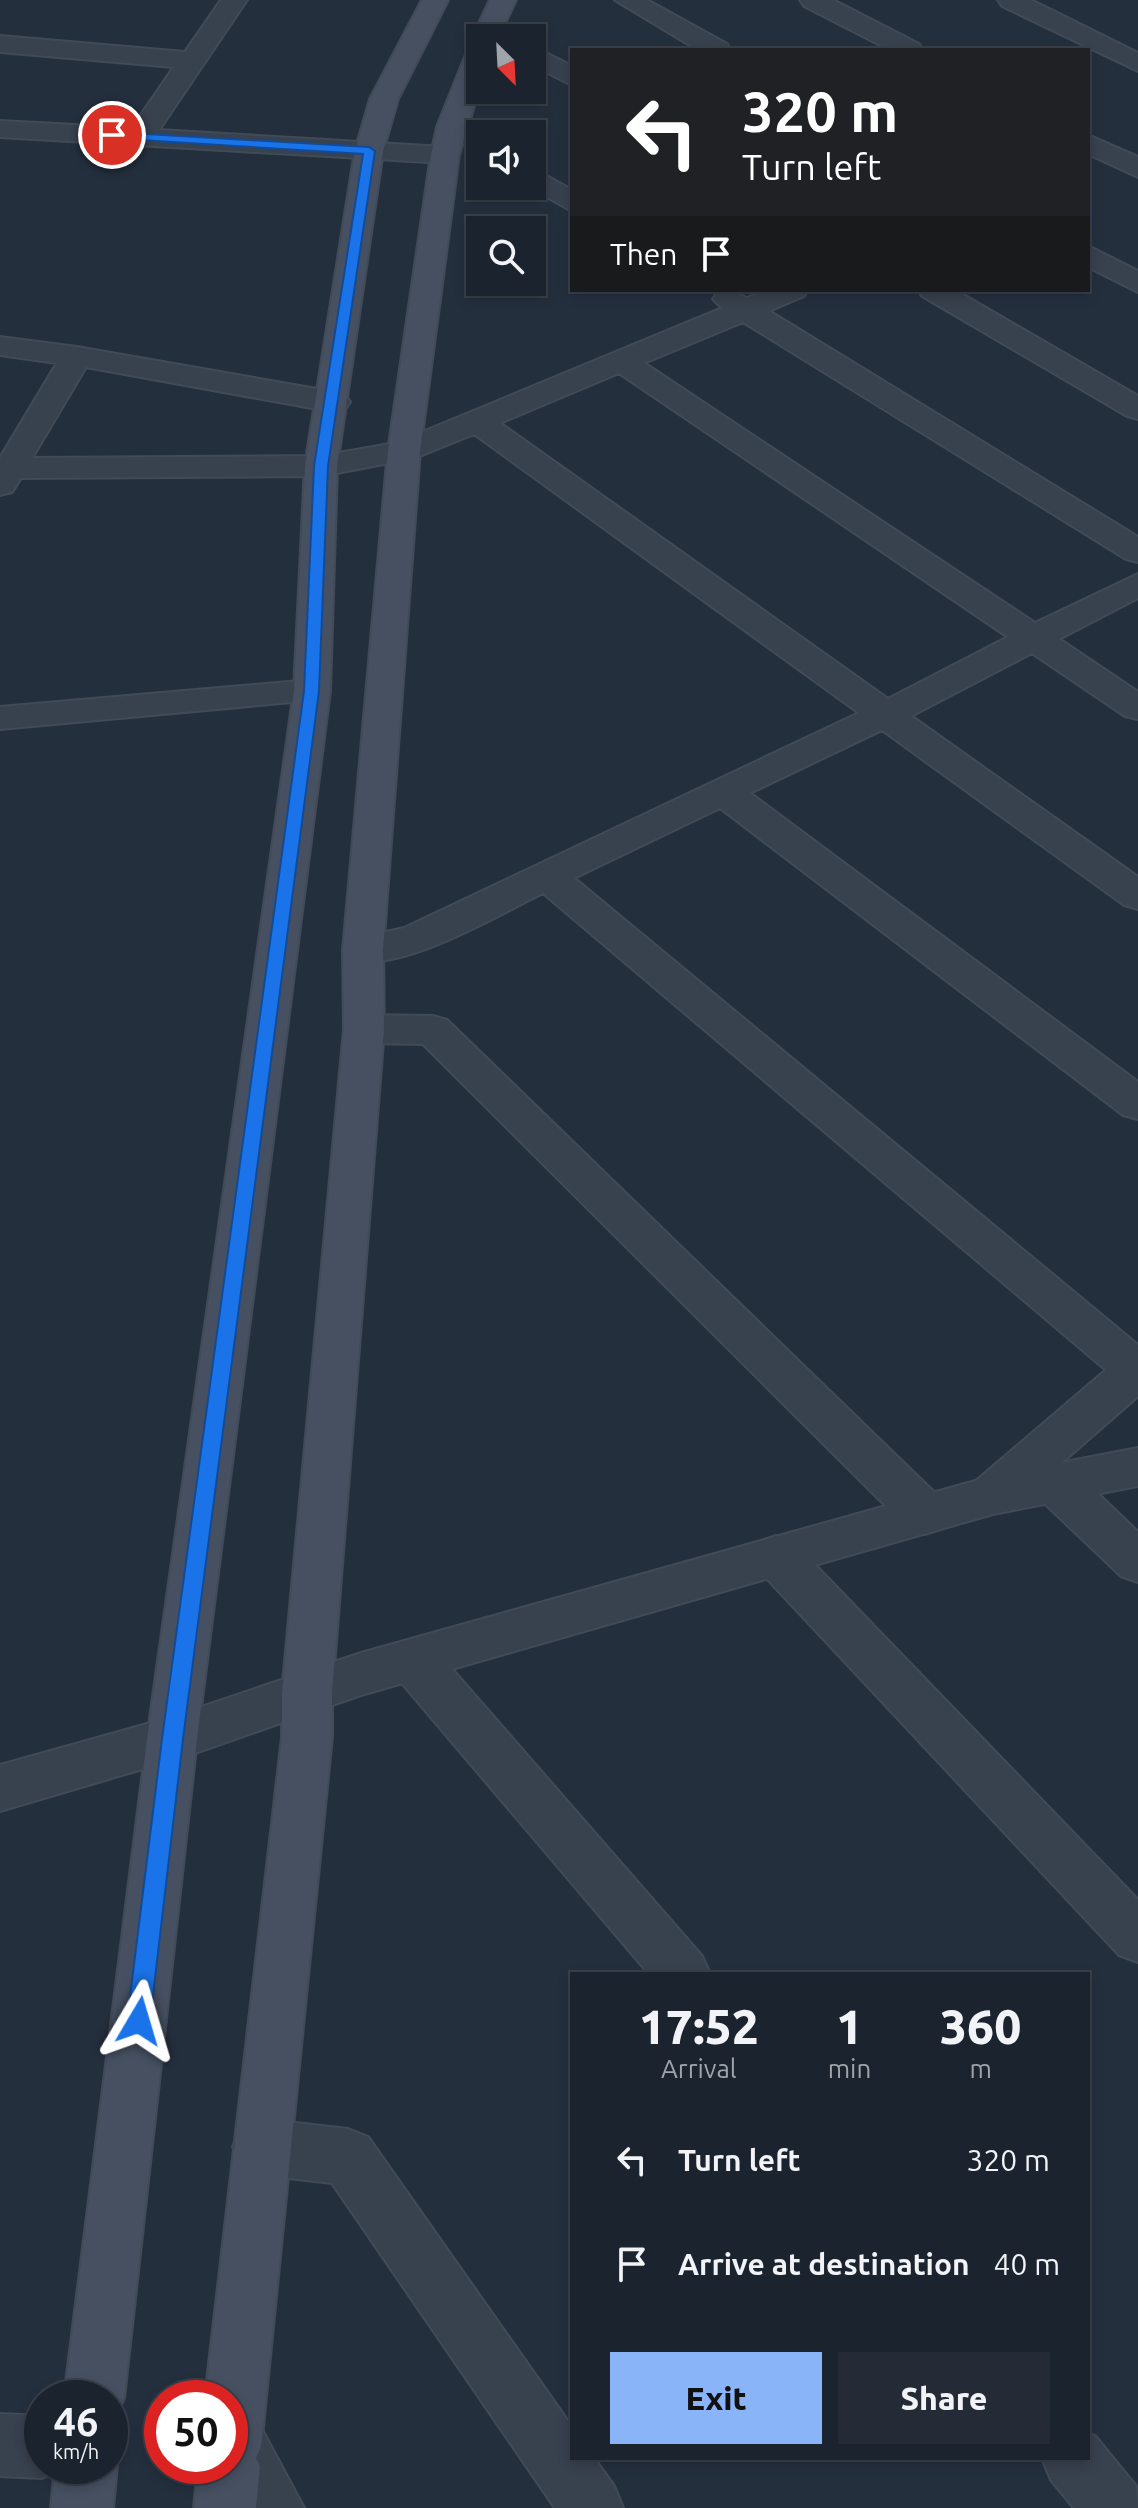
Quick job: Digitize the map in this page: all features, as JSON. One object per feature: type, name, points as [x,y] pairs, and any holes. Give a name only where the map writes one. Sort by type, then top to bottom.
[{"type":"main road","points":[[96,2380],[172,1739],[312,691],[321,466],[334,402],[369,151],[384,99],[435,0]]},
{"type":"main road","points":[[495,24],[503,0]]},
{"type":"main road","points":[[237,2380],[307,1737],[307,1693],[364,1029],[363,950],[404,451],[459,142],[470,104]]},
{"type":"main road","points":[[82,2508],[84,2484]]},
{"type":"main road","points":[[225,2508],[227,2484]]},
{"type":"street","points":[[140,137],[234,0]]},
{"type":"street","points":[[628,0],[714,48]]},
{"type":"street","points":[[813,0],[906,48]]},
{"type":"street","points":[[1011,0],[1138,63]]},
{"type":"street","points":[[0,44],[192,61]]},
{"type":"street","points":[[546,62],[570,76]]},
{"type":"street","points":[[0,129],[369,151],[459,142]]},
{"type":"street","points":[[1090,144],[1131,158]]},
{"type":"street","points":[[1090,168],[1131,158]]},
{"type":"street","points":[[546,186],[570,201]]},
{"type":"street","points":[[1090,256],[1138,283]]},
{"type":"street","points":[[717,292],[1138,552]]},
{"type":"street","points":[[5,476],[321,466],[404,451],[788,292]]},
{"type":"street","points":[[936,292],[1138,409]]},
{"type":"street","points":[[0,346],[77,356],[334,402]]},
{"type":"street","points":[[5,476],[77,356]]},
{"type":"street","points":[[621,361],[1138,708]]},
{"type":"street","points":[[477,421],[1138,896]]},
{"type":"street","points":[[363,950],[414,939],[886,714],[1138,584]]},
{"type":"street","points":[[0,718],[312,691]]},
{"type":"street","points":[[724,792],[1138,1104]]},
{"type":"street","points":[[547,876],[1137,1370],[993,1495]]},
{"type":"street","points":[[364,1029],[433,1030],[925,1514]]},
{"type":"street","points":[[0,1788],[172,1739],[413,1660],[776,1556],[993,1495],[1138,1467]]},
{"type":"street","points":[[1055,1483],[1138,1562]]},
{"type":"street","points":[[776,1556],[1138,1937]]},
{"type":"street","points":[[413,1660],[681,1972]]},
{"type":"street","points":[[261,2147],[348,2157],[592,2508]]},
{"type":"street","points":[[0,2445],[24,2446]]},
{"type":"street","points":[[1075,2460],[1114,2508]]},
{"type":"street","points":[[248,2465],[273,2508]]},
{"type":"route","points":[[112,135],[369,151],[334,402],[321,466],[312,691],[172,1739],[139,2021]]}]
